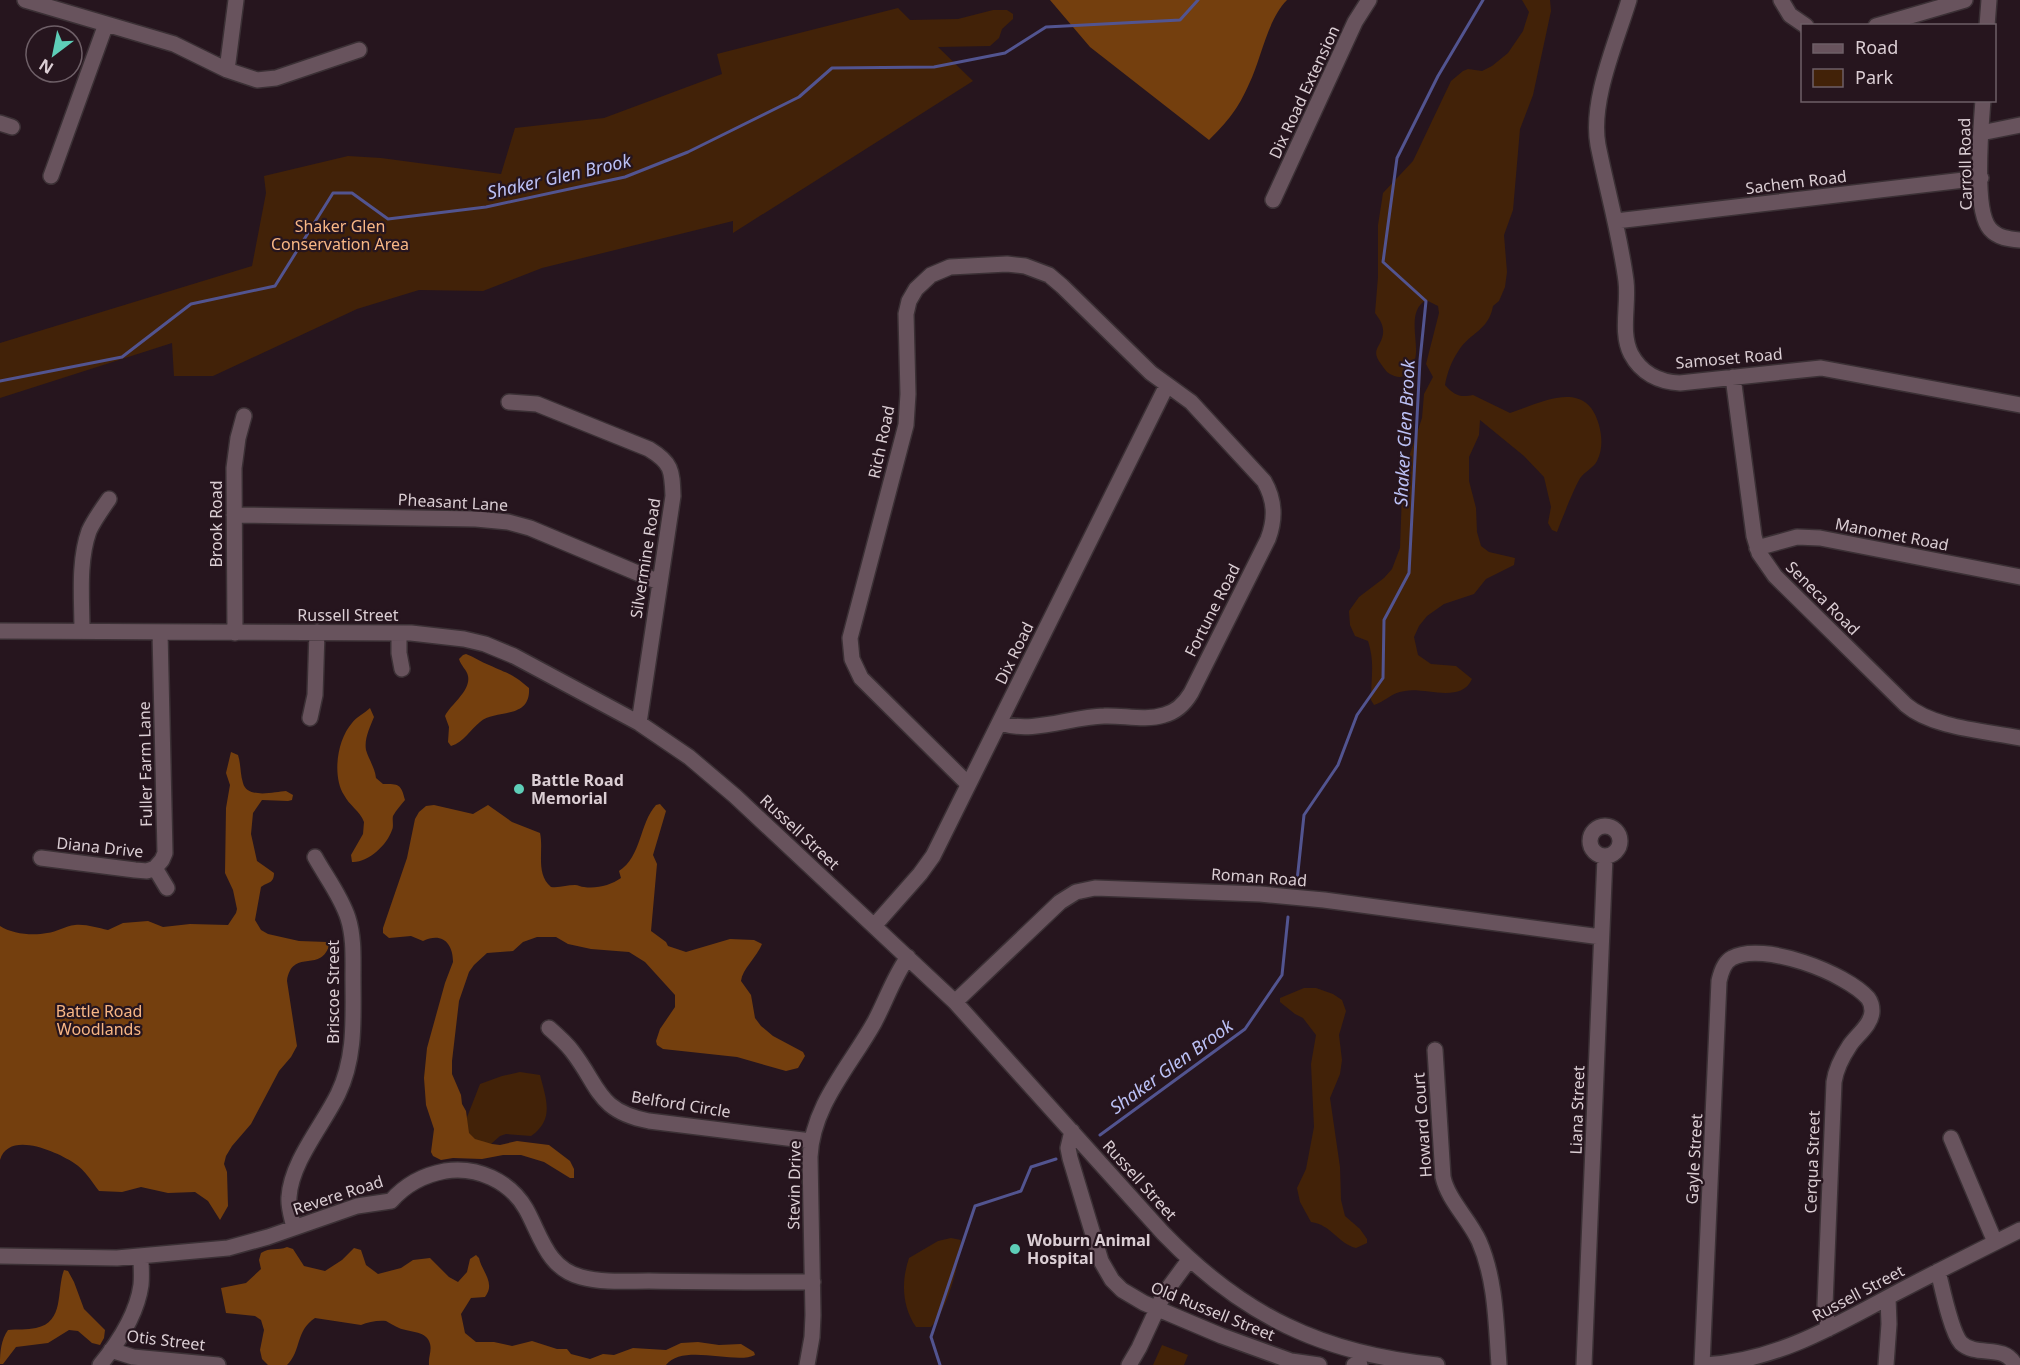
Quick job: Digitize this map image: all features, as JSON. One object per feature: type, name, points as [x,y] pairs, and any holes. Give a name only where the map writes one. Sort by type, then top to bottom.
[{"type":"street","points":[[25,0],[174,44],[226,70],[249,78],[267,80],[359,50]]},
{"type":"street","points":[[226,70],[236,0]]},
{"type":"street","name":"Dix Road Extension","points":[[1273,200],[1355,22],[1369,0]]},
{"type":"street","name":"Samoset Road","points":[[1629,0],[1614,45],[1596,117],[1598,145],[1616,221],[1627,287],[1626,339],[1634,359],[1649,374],[1670,382],[1680,383],[1821,368],[2020,405]]},
{"type":"street","points":[[1781,0],[1790,15],[1803,24]]},
{"type":"street","points":[[1883,24],[1965,0]]},
{"type":"street","points":[[1988,24],[1989,0]]},
{"type":"street","points":[[51,176],[106,24]]},
{"type":"street","name":"Carroll Road","points":[[1983,102],[1981,209],[1987,225],[1998,236],[2020,240]]},
{"type":"street","points":[[1981,134],[2020,125]]},
{"type":"street","name":"Sachem Road","points":[[1616,221],[1981,178]]},
{"type":"street","name":"Rich Road","points":[[968,784],[861,678],[850,652],[851,631],[906,425],[908,394],[906,314],[912,295],[920,283],[931,274],[950,267],[1007,264],[1033,268],[1056,280],[1151,373],[1167,385]]},
{"type":"street","name":"Seneca Road","points":[[1733,377],[1751,524],[1757,548],[1778,580],[1911,710],[1935,721],[2020,738]]},
{"type":"street","name":"Fortune Road","points":[[999,723],[1017,728],[1104,716],[1154,717],[1176,710],[1191,693],[1263,549],[1271,531],[1274,514],[1268,489],[1259,475],[1191,402],[1167,385]]},
{"type":"street","name":"Dix Road","points":[[874,926],[930,861],[1167,385]]},
{"type":"street","name":"Silvermine Road","points":[[509,402],[541,405],[649,449],[666,460],[671,470],[673,496],[639,723]]},
{"type":"street","name":"Brook Road","points":[[236,633],[234,459],[244,416]]},
{"type":"street","points":[[82,631],[85,545],[92,525],[109,498]]},
{"type":"street","name":"Pheasant Lane","points":[[234,515],[464,518],[508,522],[530,528],[659,582]]},
{"type":"street","name":"Manomet Road","points":[[1757,548],[1797,537],[1820,538],[2020,577]]},
{"type":"street","name":"Russell Street","points":[[0,632],[399,633],[451,637],[485,644],[541,669],[639,723],[703,767],[955,1002],[1189,1260],[1233,1296],[1358,1362],[1437,1365]]},
{"type":"street","name":"Fuller Farm Lane","points":[[155,868],[165,853],[160,632]]},
{"type":"street","points":[[310,718],[315,694],[317,632]]},
{"type":"street","points":[[399,633],[402,669]]},
{"type":"street","name":"Briscoe Street","points":[[294,1228],[289,1200],[291,1183],[342,1085],[349,1064],[352,1040],[353,947],[350,927],[340,901],[315,857]]},
{"type":"street","name":"Liana Street","points":[[1584,1365],[1605,857]]},
{"type":"street","name":"Diana Drive","points":[[40,858],[135,870],[147,871],[155,868]]},
{"type":"street","points":[[155,868],[167,888]]},
{"type":"street","name":"Roman Road","points":[[955,1002],[1060,902],[1076,892],[1095,888],[1168,889],[1294,897],[1601,938]]},
{"type":"street","name":"Cerqua Street","points":[[1731,958],[1756,952],[1797,961],[1853,986],[1869,999],[1872,1007],[1870,1019],[1840,1061],[1834,1082],[1825,1305],[1828,1329]]},
{"type":"street","name":"Stevin Drive","points":[[807,1365],[812,1337],[813,1282],[811,1141],[818,1118],[831,1092],[872,1027],[895,974],[908,957]]},
{"type":"street","name":"Gayle Street","points":[[1703,1365],[1719,981],[1723,967],[1731,958]]},
{"type":"street","name":"Belford Circle","points":[[549,1028],[572,1051],[604,1100],[628,1116],[649,1121],[811,1141]]},
{"type":"street","name":"Howard Court","points":[[1435,1050],[1443,1177],[1446,1188],[1476,1234],[1488,1263],[1494,1299],[1499,1365]]},
{"type":"street","name":"Old Russell Street","points":[[1072,1131],[1068,1148],[1070,1158],[1101,1261],[1112,1280],[1122,1290],[1156,1309],[1281,1358],[1319,1365]]},
{"type":"street","points":[[1951,1138],[1995,1242]]},
{"type":"street","name":"Revere Road","points":[[0,1256],[141,1257],[228,1248],[262,1239],[360,1205],[391,1201],[409,1184],[439,1172],[471,1170],[492,1178],[514,1193],[527,1211],[550,1256],[562,1268],[582,1278],[620,1281],[813,1282]]},
{"type":"street","name":"Russell Street","points":[[1703,1365],[1733,1362],[1769,1354],[1828,1329],[2020,1230]]},
{"type":"street","points":[[100,1365],[132,1312],[141,1283],[141,1257]]},
{"type":"street","points":[[1129,1365],[1171,1282],[1189,1260]]},
{"type":"street","points":[[1938,1271],[1954,1330],[1959,1340],[1970,1348],[2004,1353],[2015,1365]]},
{"type":"street","points":[[1886,1365],[1888,1298]]},
{"type":"street","name":"Otis Street","points":[[111,1350],[133,1357],[218,1365]]},
{"type":"green space","points":[[1050,0],[1287,0],[1274,18],[1241,101],[1227,121],[1209,140],[1090,47]]},
{"type":"green space","points":[[1522,0],[1550,0],[1551,11],[1533,95],[1520,129],[1513,210],[1504,235],[1507,272],[1505,287],[1499,301],[1493,306],[1488,321],[1463,344],[1456,354],[1445,385],[1458,395],[1473,395],[1510,413],[1561,397],[1573,397],[1584,401],[1593,410],[1599,425],[1601,448],[1596,463],[1579,481],[1557,532],[1552,530],[1548,523],[1551,507],[1544,477],[1524,456],[1480,420],[1479,435],[1469,457],[1469,481],[1476,508],[1477,532],[1481,546],[1489,552],[1515,558],[1514,565],[1486,579],[1474,594],[1444,604],[1427,616],[1414,637],[1418,655],[1431,664],[1456,666],[1472,679],[1467,687],[1460,691],[1442,693],[1405,691],[1374,705],[1371,700],[1372,663],[1368,641],[1355,636],[1350,625],[1349,611],[1359,597],[1392,569],[1400,548],[1402,493],[1407,463],[1422,418],[1424,394],[1433,377],[1426,364],[1439,313],[1438,306],[1426,300],[1420,304],[1415,317],[1414,364],[1409,372],[1401,377],[1387,372],[1376,355],[1383,331],[1375,313],[1378,225],[1383,193],[1413,161],[1451,81],[1468,69],[1482,71],[1508,53],[1523,31],[1529,12]]},
{"type":"green space","name":"Shaker Glen Conservation Area","points":[[898,8],[910,20],[958,19],[993,10],[1007,10],[1013,14],[1013,19],[1002,29],[999,38],[990,46],[938,47],[973,81],[733,233],[733,221],[542,268],[483,291],[419,290],[357,309],[213,376],[174,376],[172,343],[0,398],[0,343],[252,266],[266,193],[264,176],[348,156],[381,158],[501,174],[515,128],[604,118],[722,74],[717,54]]},
{"type":"green space","points":[[466,654],[518,679],[529,688],[528,698],[518,709],[486,718],[463,739],[451,746],[448,742],[449,727],[445,716],[467,687],[468,676],[459,659]]},
{"type":"green space","points":[[370,708],[374,717],[368,733],[366,750],[376,778],[383,784],[398,786],[405,800],[393,816],[390,836],[381,847],[364,860],[352,862],[351,855],[363,834],[364,822],[346,799],[340,787],[338,758],[347,730]]},
{"type":"green space","name":"Battle Road Woodlands","points":[[231,752],[238,755],[243,783],[250,791],[262,793],[286,791],[293,795],[292,800],[288,801],[262,800],[253,813],[251,834],[257,861],[274,873],[271,881],[261,887],[255,920],[261,930],[268,934],[299,941],[327,942],[329,946],[325,954],[319,958],[294,965],[290,971],[287,981],[297,1046],[279,1071],[251,1124],[226,1156],[224,1164],[227,1172],[228,1206],[220,1220],[208,1201],[195,1192],[168,1193],[141,1187],[122,1192],[99,1191],[74,1163],[34,1146],[13,1146],[5,1151],[0,1160],[0,926],[16,933],[35,934],[75,925],[108,930],[123,923],[148,921],[163,927],[190,924],[228,925],[237,909],[233,890],[225,873],[226,808],[230,785],[226,773]]},
{"type":"green space","points":[[660,804],[666,811],[653,855],[657,864],[651,931],[668,946],[686,952],[730,939],[754,940],[762,944],[744,972],[741,981],[751,995],[755,1018],[761,1026],[773,1036],[803,1052],[805,1056],[798,1068],[786,1071],[737,1057],[663,1049],[657,1045],[656,1041],[660,1029],[675,1007],[675,995],[645,962],[629,952],[591,949],[568,944],[556,937],[537,937],[523,942],[513,951],[487,953],[469,972],[459,1001],[452,1074],[466,1111],[469,1133],[475,1139],[500,1145],[517,1141],[549,1145],[570,1161],[574,1169],[574,1178],[570,1178],[544,1162],[521,1155],[441,1160],[433,1156],[431,1152],[434,1129],[426,1105],[424,1078],[427,1048],[453,962],[451,949],[441,939],[423,941],[411,936],[389,938],[383,933],[407,858],[415,819],[419,812],[426,806],[434,805],[473,814],[488,805],[512,822],[540,833],[543,875],[551,887],[575,885],[599,887],[621,878],[619,871],[632,857],[650,813],[656,805]]},
{"type":"green space","points":[[1304,988],[1316,988],[1333,994],[1342,1000],[1346,1011],[1339,1035],[1342,1060],[1340,1074],[1330,1098],[1340,1167],[1341,1200],[1345,1216],[1360,1229],[1367,1239],[1367,1243],[1356,1248],[1349,1246],[1324,1227],[1311,1222],[1300,1202],[1297,1188],[1306,1169],[1314,1127],[1311,1064],[1316,1035],[1303,1018],[1280,1002],[1280,998]]},
{"type":"green space","points":[[520,1072],[540,1075],[547,1108],[546,1116],[539,1129],[531,1136],[506,1134],[491,1144],[473,1141],[464,1125],[480,1084]]},
{"type":"green space","points":[[951,1238],[961,1240],[958,1261],[947,1298],[937,1320],[931,1327],[916,1327],[908,1311],[904,1294],[909,1258],[938,1241]]},
{"type":"green space","points":[[287,1247],[293,1249],[304,1266],[325,1271],[342,1260],[354,1248],[361,1250],[366,1265],[378,1274],[401,1268],[413,1260],[430,1258],[449,1277],[458,1282],[467,1272],[470,1259],[476,1255],[489,1282],[488,1292],[485,1297],[471,1298],[461,1314],[465,1333],[476,1342],[494,1342],[512,1346],[532,1341],[557,1349],[567,1349],[571,1354],[590,1359],[603,1354],[614,1355],[633,1348],[666,1350],[681,1343],[698,1342],[719,1345],[741,1344],[755,1355],[735,1358],[684,1356],[666,1365],[429,1365],[430,1344],[424,1335],[399,1328],[386,1321],[373,1321],[361,1325],[315,1318],[304,1329],[295,1353],[287,1365],[268,1365],[262,1359],[260,1350],[264,1330],[261,1320],[255,1316],[226,1313],[221,1288],[246,1283],[261,1269],[259,1260],[261,1253]]},
{"type":"green space","points":[[64,1270],[68,1271],[74,1282],[84,1309],[105,1330],[100,1345],[92,1343],[78,1331],[69,1330],[48,1343],[16,1347],[3,1364],[0,1364],[1,1346],[8,1330],[36,1328],[45,1325],[51,1319],[58,1305]]},
{"type":"green space","points":[[1162,1345],[1188,1355],[1184,1365],[1153,1365]]},
{"type":"waterway","name":"Shaker Glen Brook","points":[[0,381],[122,357],[191,304],[275,286],[333,193],[352,193],[388,219],[486,207],[625,177],[688,152],[799,97],[832,68],[934,67],[1005,53],[1046,27],[1180,20],[1198,0]]},
{"type":"waterway","name":"Shaker Glen Brook","points":[[1297,881],[1304,815],[1338,765],[1357,715],[1383,678],[1384,620],[1409,573],[1420,360],[1426,301],[1383,262],[1397,158],[1438,76],[1483,0]]},
{"type":"waterway","name":"Shaker Glen Brook","points":[[1100,1135],[1245,1029],[1282,975],[1288,917]]},
{"type":"waterway","name":"Shaker Glen Brook","points":[[940,1365],[931,1337],[975,1206],[1021,1191],[1031,1167],[1056,1159]]},
{"type":"place","name":"Battle Road Memorial","points":[[519,789]]},
{"type":"place","name":"Woburn Animal Hospital","points":[[1015,1249]]}]
